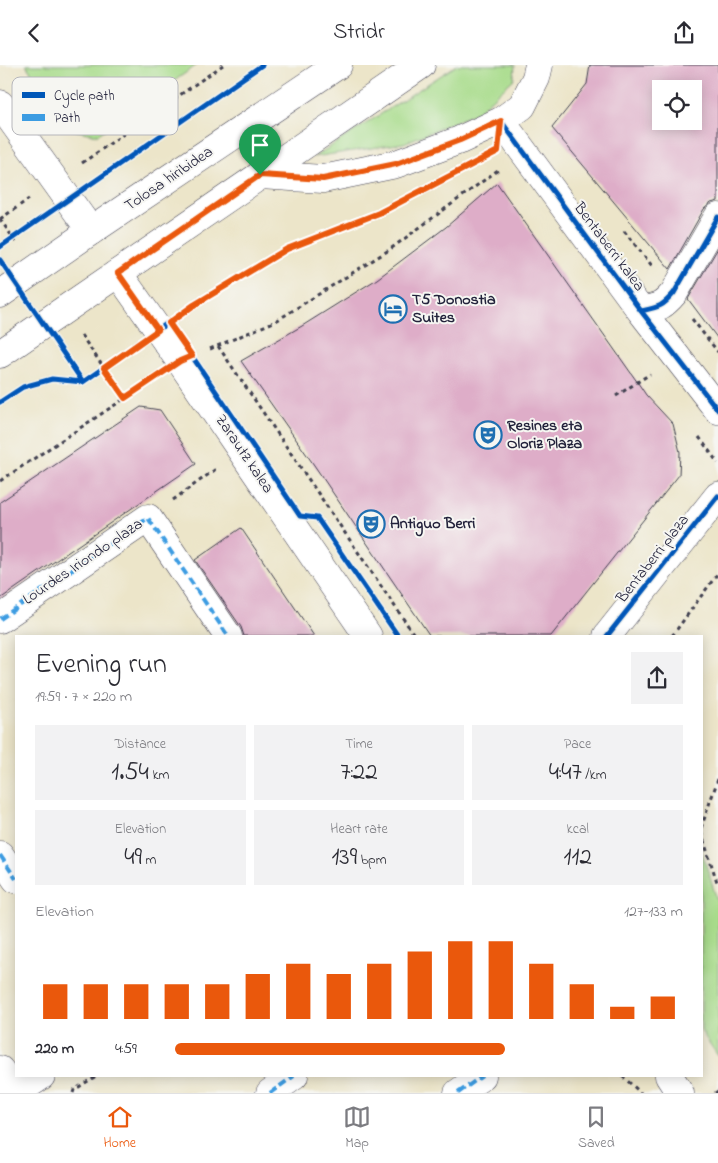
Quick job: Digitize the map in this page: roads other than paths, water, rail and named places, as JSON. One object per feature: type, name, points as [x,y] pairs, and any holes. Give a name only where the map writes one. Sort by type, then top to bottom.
[{"type":"street","name":"Tolosa hiribidea","points":[[0,294],[338,65]]},
{"type":"street","points":[[0,355],[422,65]]},
{"type":"street","points":[[260,175],[323,179],[396,164],[460,140],[501,121],[522,106],[537,69]]},
{"type":"street","points":[[0,104],[12,120]]},
{"type":"street","name":"Bentaberri kalea","points":[[501,121],[641,311],[718,410]]},
{"type":"street","points":[[23,135],[91,231]]},
{"type":"street","points":[[641,311],[659,307],[666,303],[674,293],[718,217]]},
{"type":"street","name":"Zarautz kalea","points":[[118,273],[367,635]]},
{"type":"street","name":"Bentaberri plaza","points":[[608,635],[718,496]]},
{"type":"street","name":"Lourdes Iriondo plaza","points":[[0,619],[148,518],[227,635]]},
{"type":"street","points":[[0,855],[15,878]]},
{"type":"street","points":[[0,1070],[16,1093],[40,1077]]},
{"type":"street","points":[[270,1093],[293,1077]]},
{"type":"street","points":[[458,1093],[481,1077]]},
{"type":"street","points":[[670,1077],[680,1093]]},
{"type":"place","name":"T5 Donostia Suites","points":[[393,309]]},
{"type":"place","name":"Resines eta Oloriz Plaza","points":[[488,435]]},
{"type":"place","name":"Antiguo Berri","points":[[371,524]]}]
